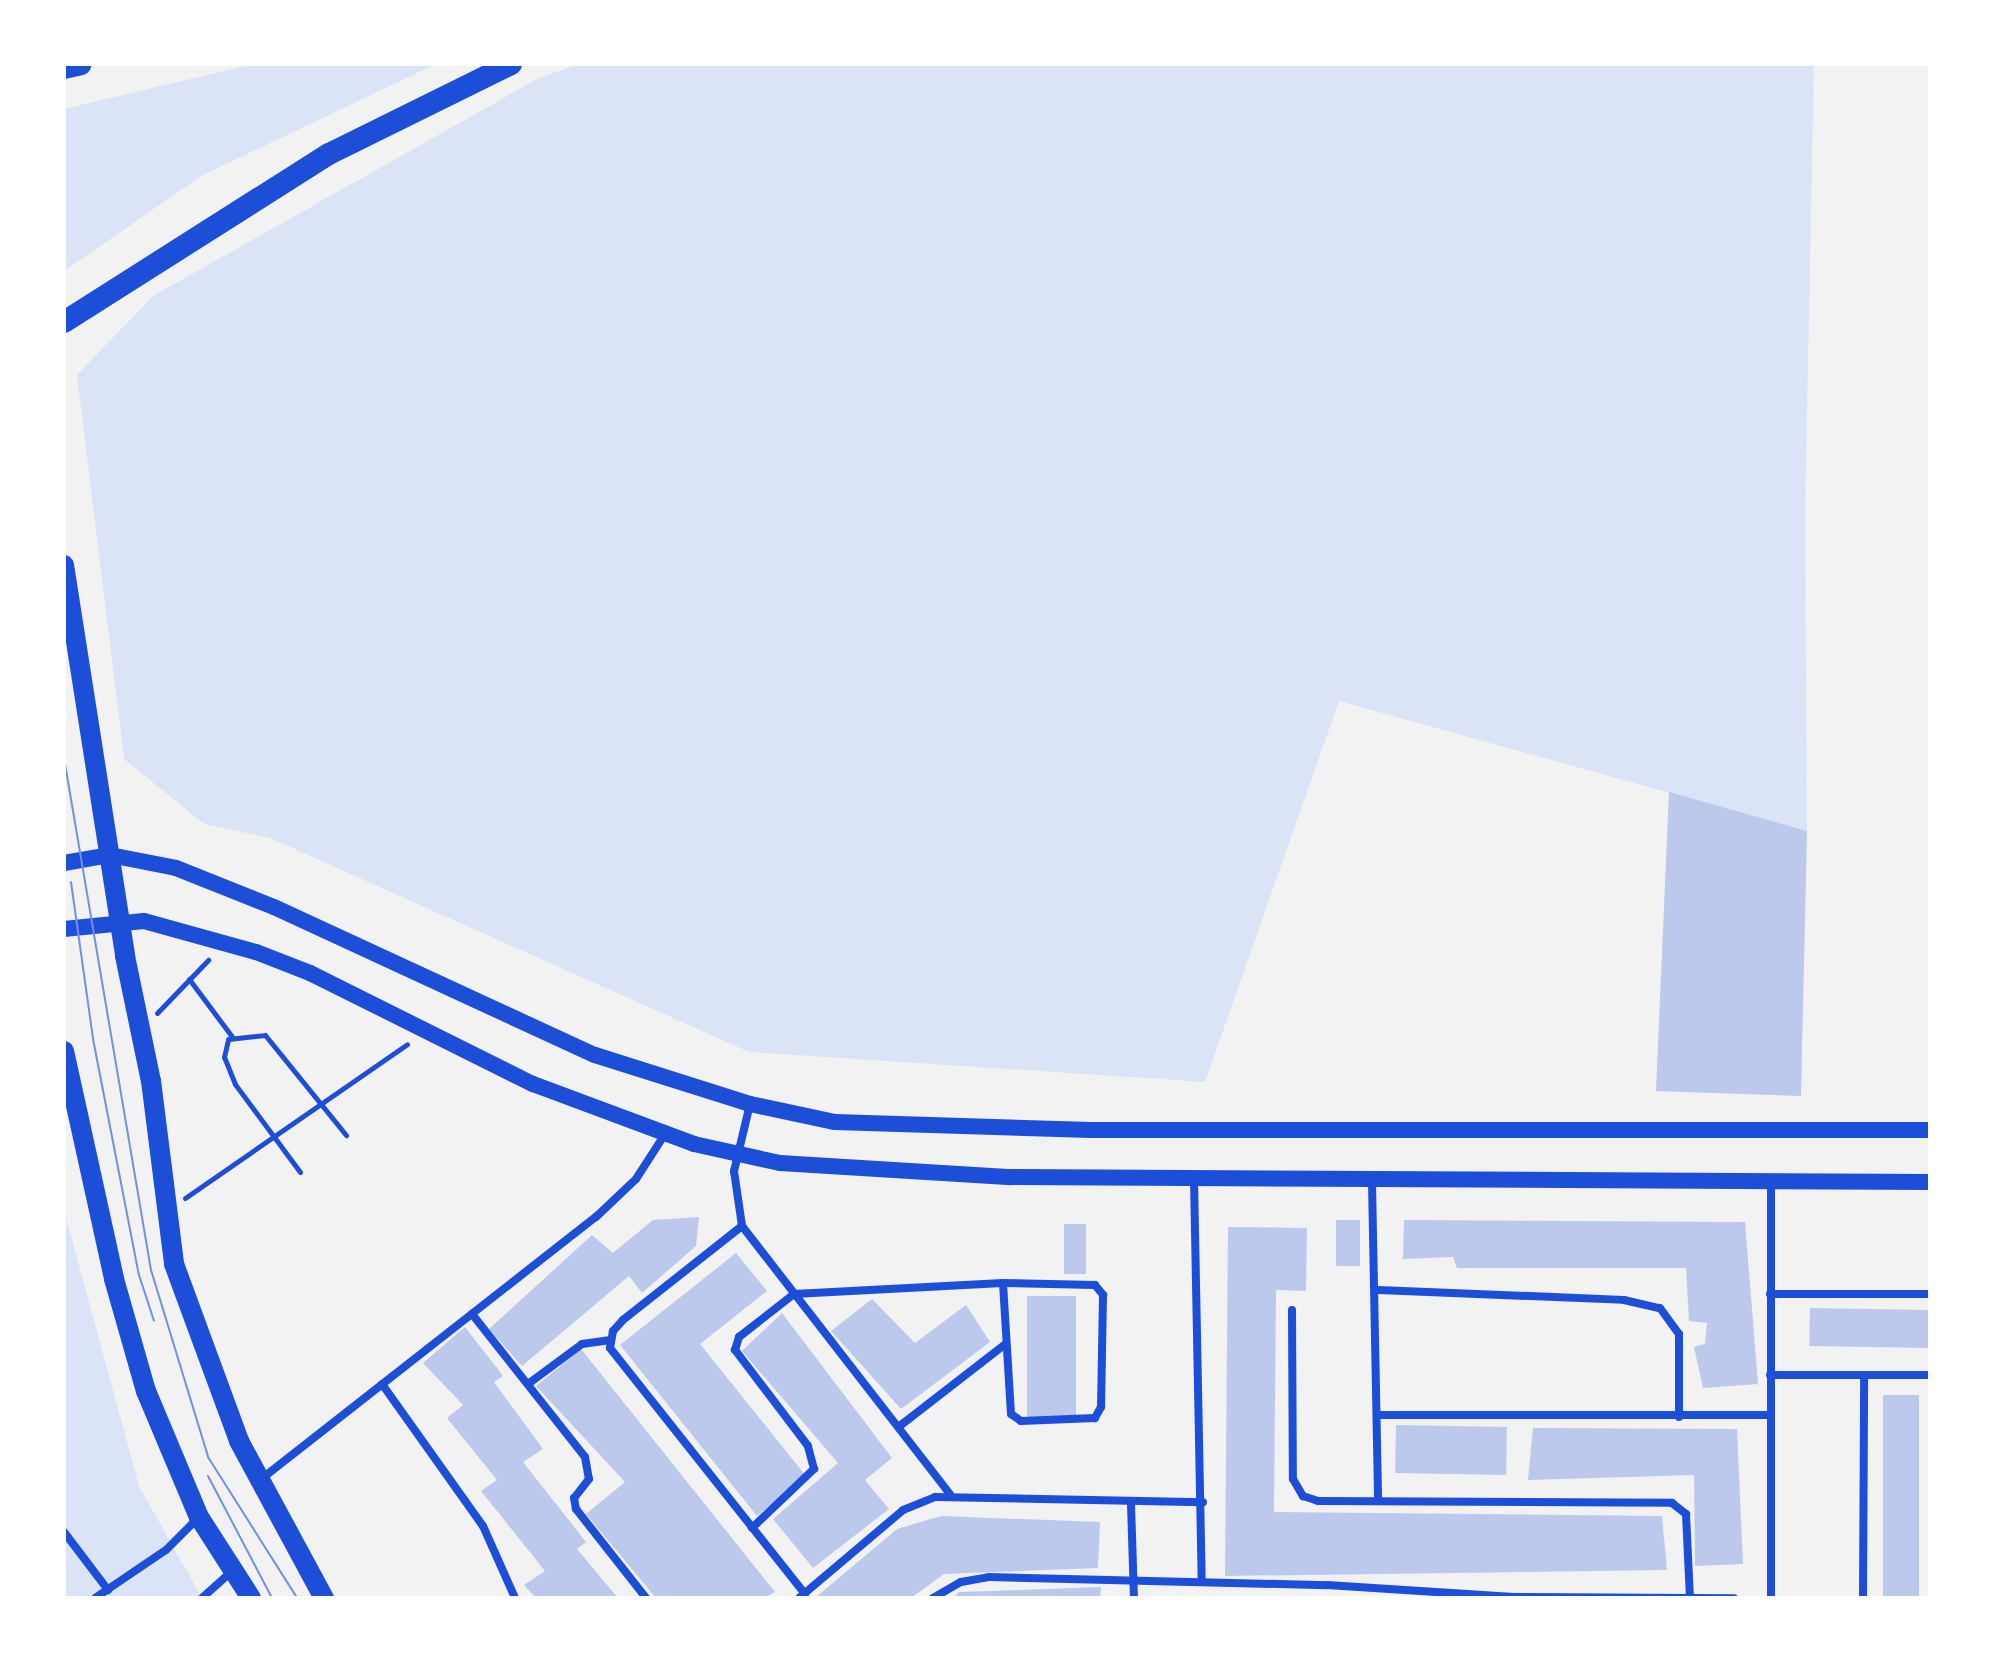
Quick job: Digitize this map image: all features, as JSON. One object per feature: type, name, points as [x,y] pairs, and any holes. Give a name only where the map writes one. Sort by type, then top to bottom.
[{"type":"highway","points":[[64,68],[81,64]]},
{"type":"highway","points":[[64,322],[329,154],[511,64]]},
{"type":"main road","points":[[64,565],[141,1027],[165,1212],[195,1330],[259,1481],[324,1598]]},
{"type":"main road","points":[[64,863],[110,855],[176,868],[234,890],[595,1055],[750,1104],[835,1122],[943,1128],[1930,1130]]},
{"type":"main road","points":[[64,929],[144,921],[221,942],[310,973],[533,1084],[665,1134],[780,1163],[904,1173],[1372,1182],[1771,1185],[1930,1182]]},
{"type":"main road","points":[[64,1051],[130,1340],[199,1517],[231,1572],[251,1598]]},
{"type":"street","points":[[750,1104],[737,1152],[735,1198],[742,1226],[901,1425],[950,1494]]},
{"type":"street","points":[[259,1481],[626,1190],[665,1134]]},
{"type":"street","points":[[1194,1179],[1203,1502],[1202,1582]]},
{"type":"street","points":[[1372,1182],[1378,1290],[1378,1500]]},
{"type":"street","points":[[1771,1185],[1771,1598]]},
{"type":"street","points":[[528,1384],[582,1344],[609,1340],[623,1320],[742,1226]]},
{"type":"street","points":[[752,1528],[814,1469],[808,1446],[735,1350],[739,1337],[794,1294],[1003,1283],[1099,1287],[1103,1295],[1098,1415],[1087,1422],[1016,1419],[1004,1345],[1003,1283]]},
{"type":"street","points":[[1378,1290],[1624,1300],[1660,1308],[1679,1334],[1679,1417]]},
{"type":"street","points":[[1770,1294],[1930,1294]]},
{"type":"street","points":[[1292,1310],[1294,1485],[1318,1501],[1672,1503],[1686,1514],[1690,1598]]},
{"type":"street","points":[[472,1314],[585,1457],[589,1479],[574,1498],[576,1509],[646,1598]]},
{"type":"street","points":[[609,1340],[616,1360],[752,1528],[802,1596],[903,1510],[950,1494],[1131,1504],[1203,1502]]},
{"type":"street","points":[[901,1425],[1004,1345]]},
{"type":"street","points":[[1770,1375],[1930,1375]]},
{"type":"street","points":[[1863,1598],[1864,1375]]},
{"type":"street","points":[[382,1384],[483,1526],[515,1598]]},
{"type":"street","points":[[1377,1415],[1769,1415]]},
{"type":"street","points":[[1131,1504],[1134,1598]]},
{"type":"street","points":[[95,1598],[166,1550],[199,1517]]},
{"type":"street","points":[[64,1532],[108,1590]]},
{"type":"street","points":[[202,1598],[231,1572]]},
{"type":"street","points":[[933,1598],[961,1582],[989,1577],[1327,1585],[1514,1598],[1734,1598]]},
{"type":"street","points":[[1327,1585],[1327,1598]]},
{"type":"path","points":[[141,1027],[221,942]]},
{"type":"path","points":[[189,979],[233,1038]]},
{"type":"path","points":[[165,1212],[425,1031]]},
{"type":"path","points":[[233,1038],[265,1035],[346,1135]]},
{"type":"path","points":[[233,1038],[224,1057],[247,1106],[300,1172]]},
{"type":"shaded area","points":[[253,64],[436,64],[201,176],[66,270],[64,109]]},
{"type":"shaded area","points":[[579,64],[1814,64],[1805,516],[1807,831],[1339,701],[1205,1082],[749,1052],[270,838],[204,824],[124,759],[77,375],[153,296],[539,78]]},
{"type":"shaded area","points":[[64,1210],[139,1486],[202,1598],[64,1598]]},
{"type":"building","points":[[1669,792],[1807,831],[1801,1096],[1656,1091]]},
{"type":"building","points":[[699,1217],[696,1246],[642,1293],[629,1276],[522,1366],[489,1329],[592,1235],[613,1253],[653,1220]]},
{"type":"building","points":[[1336,1220],[1360,1220],[1360,1266],[1336,1266]]},
{"type":"building","points":[[1404,1220],[1745,1222],[1758,1384],[1703,1388],[1694,1347],[1705,1344],[1707,1323],[1689,1321],[1686,1268],[1457,1268],[1453,1257],[1403,1259]]},
{"type":"building","points":[[1064,1224],[1086,1224],[1086,1274],[1064,1274]]},
{"type":"building","points":[[1228,1227],[1307,1228],[1306,1291],[1276,1290],[1274,1512],[1662,1516],[1667,1570],[1225,1576]]},
{"type":"building","points":[[736,1253],[767,1291],[700,1344],[806,1476],[757,1516],[620,1345]]},
{"type":"building","points":[[1027,1296],[1076,1296],[1076,1420],[1027,1420]]},
{"type":"building","points":[[872,1299],[915,1343],[966,1305],[990,1342],[901,1409],[831,1331]]},
{"type":"building","points":[[1810,1308],[1930,1310],[1929,1348],[1809,1346]]},
{"type":"building","points":[[782,1313],[892,1458],[865,1480],[889,1509],[813,1568],[773,1519],[838,1463],[742,1351]]},
{"type":"building","points":[[465,1327],[503,1376],[494,1382],[543,1449],[523,1462],[586,1542],[577,1549],[618,1598],[536,1598],[524,1585],[545,1571],[481,1491],[497,1480],[447,1418],[463,1405],[423,1363]]},
{"type":"building","points":[[581,1349],[775,1592],[764,1598],[656,1598],[586,1514],[625,1482],[536,1386]]},
{"type":"building","points":[[1883,1395],[1919,1395],[1919,1598],[1883,1598]]},
{"type":"building","points":[[1396,1425],[1507,1427],[1506,1475],[1395,1473]]},
{"type":"building","points":[[1533,1428],[1737,1429],[1743,1564],[1695,1566],[1694,1475],[1528,1480]]},
{"type":"building","points":[[941,1516],[1100,1522],[1098,1568],[944,1574],[911,1598],[815,1598],[897,1529]]},
{"type":"building","points":[[1101,1587],[1100,1598],[953,1598],[959,1592]]},
{"type":"tram line","points":[[64,758],[151,1270],[208,1457],[297,1598]]},
{"type":"tram line","points":[[71,882],[93,1039],[139,1275],[154,1321]]},
{"type":"tram line","points":[[208,1476],[272,1598]]}]
